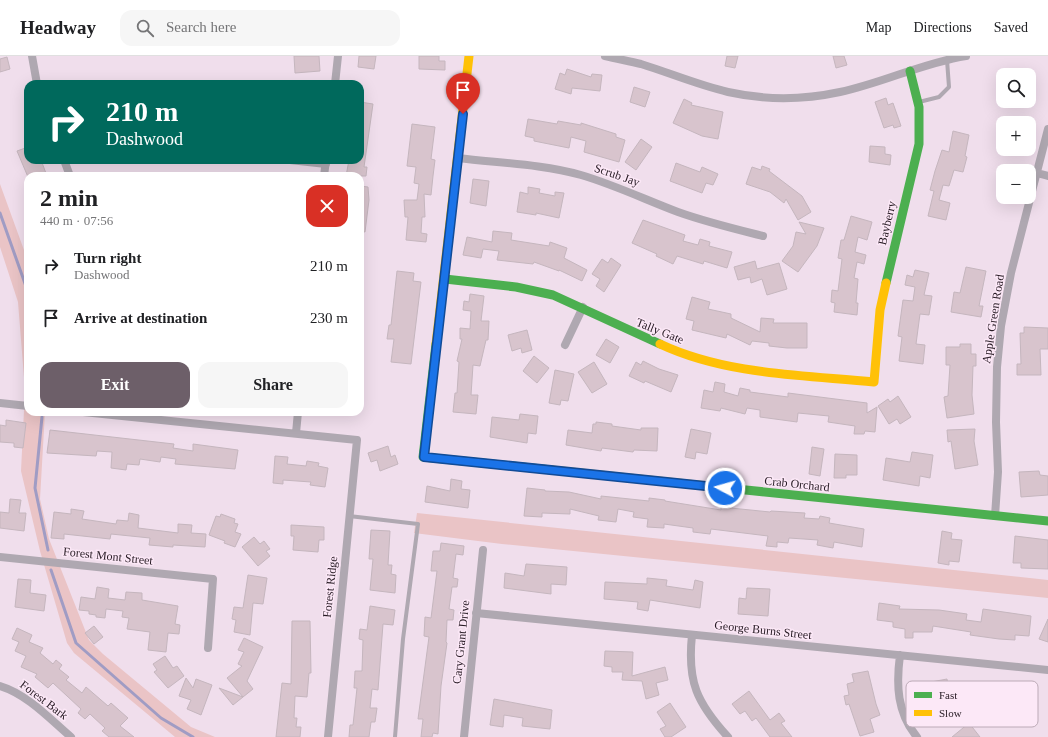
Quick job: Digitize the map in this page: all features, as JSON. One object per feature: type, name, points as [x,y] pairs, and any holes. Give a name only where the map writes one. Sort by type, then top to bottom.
[{"type":"street","points":[[32,56],[36,80]]},
{"type":"street","points":[[335,80],[338,56]]},
{"type":"street","points":[[445,279],[469,56]]},
{"type":"street","points":[[605,56],[640,64],[701,85],[728,92],[756,96],[812,96],[840,92],[947,60],[966,56]]},
{"type":"street","name":"Bayberry","points":[[874,382],[880,310],[919,144],[921,119],[919,102],[910,71]]},
{"type":"street","name":"Apple Green Road","points":[[995,516],[998,472],[996,422],[997,367],[1001,326],[1011,273],[1048,129]]},
{"type":"street","name":"Scrub Jay","points":[[458,158],[551,169],[581,175],[712,223],[763,236]]},
{"type":"street","points":[[1037,173],[1048,176]]},
{"type":"street","name":"Tally Gate","points":[[445,279],[535,290],[553,295],[583,307],[630,332],[664,346],[712,362],[754,370],[874,382]]},
{"type":"street","name":"Crab Orchard","points":[[445,279],[424,457],[1048,522]]},
{"type":"street","points":[[565,345],[583,307]]},
{"type":"street","points":[[0,403],[24,406]]},
{"type":"street","points":[[139,416],[296,433],[298,416]]},
{"type":"street","name":"Forest Ridge","points":[[296,433],[357,440],[328,737]]},
{"type":"street","name":"Cary Grant Drive","points":[[464,737],[483,550]]},
{"type":"street","name":"Forest Mont Street","points":[[0,557],[213,579],[208,648]]},
{"type":"street","name":"George Burns Street","points":[[476,613],[1048,670]]},
{"type":"street","points":[[692,635],[690,669],[694,687],[707,713],[728,737]]},
{"type":"street","points":[[900,655],[897,676],[898,694],[906,720]]},
{"type":"street","name":"Forest Bark","points":[[0,686],[13,691],[29,701],[71,737]]},
{"type":"street","points":[[911,727],[917,737]]},
{"type":"lane","points":[[919,102],[938,97],[949,87],[947,60]]},
{"type":"lane","points":[[349,516],[418,524],[403,639],[395,737]]},
{"type":"shaded area","points":[[0,184],[24,250],[24,377],[18,302],[0,247]]},
{"type":"shaded area","points":[[24,410],[24,416],[45,416],[40,499],[49,539],[89,640],[103,654],[191,727],[215,737],[175,737],[74,653],[67,643],[40,551],[21,471]]},
{"type":"shaded area","points":[[417,513],[1048,580],[1048,598],[502,544],[414,533]]},
{"type":"building","points":[[294,56],[319,56],[320,71],[295,73]]},
{"type":"building","points":[[359,56],[376,56],[374,69],[358,67]]},
{"type":"building","points":[[419,56],[439,56],[439,61],[445,61],[445,70],[419,69]]},
{"type":"building","points":[[727,56],[738,56],[735,68],[725,66]]},
{"type":"building","points":[[833,56],[844,56],[847,65],[836,68]]},
{"type":"building","points":[[7,57],[10,69],[0,72],[0,59]]},
{"type":"building","points":[[567,69],[591,77],[592,74],[602,75],[600,91],[572,88],[571,94],[555,89],[560,73],[565,75]]},
{"type":"building","points":[[634,87],[650,92],[645,107],[630,102]]},
{"type":"building","points":[[886,98],[888,105],[893,103],[901,126],[894,128],[893,125],[884,128],[875,102]]},
{"type":"building","points":[[684,99],[692,103],[691,105],[723,112],[718,139],[702,136],[673,123]]},
{"type":"building","points":[[364,103],[373,104],[364,167],[367,167],[366,176],[364,176],[364,172],[347,172],[348,164],[364,164]]},
{"type":"building","points":[[528,119],[557,124],[558,121],[581,125],[581,123],[616,134],[616,137],[625,140],[619,162],[584,152],[586,141],[571,137],[569,148],[534,141],[534,138],[525,136]]},
{"type":"building","points":[[412,124],[435,127],[431,159],[435,160],[431,195],[424,194],[425,217],[422,217],[421,233],[427,234],[426,242],[406,240],[408,217],[405,217],[404,200],[417,200],[419,184],[414,183],[416,167],[407,166]]},
{"type":"building","points":[[953,131],[969,135],[965,156],[967,157],[963,172],[954,170],[949,186],[943,185],[939,200],[950,203],[946,220],[928,216],[934,191],[930,190],[942,150],[949,152]]},
{"type":"building","points":[[641,139],[652,147],[636,170],[625,162]]},
{"type":"building","points":[[870,146],[885,147],[885,154],[891,155],[890,165],[869,162]]},
{"type":"building","points":[[24,148],[24,164],[42,164],[46,172],[26,172],[17,151]]},
{"type":"building","points":[[676,163],[700,172],[702,167],[718,174],[713,185],[706,183],[702,193],[670,181]]},
{"type":"building","points":[[762,166],[770,169],[769,171],[802,196],[811,212],[798,220],[786,199],[784,203],[770,192],[746,184],[752,167],[761,170]]},
{"type":"building","points":[[473,179],[489,181],[486,206],[470,203]]},
{"type":"building","points":[[364,186],[368,187],[369,200],[365,232]]},
{"type":"building","points":[[528,187],[540,189],[539,193],[555,196],[555,192],[564,193],[559,218],[536,213],[536,215],[517,212],[520,192],[528,194]]},
{"type":"building","points":[[851,216],[872,222],[867,240],[858,237],[855,252],[866,255],[864,264],[857,262],[854,278],[858,279],[856,303],[858,303],[857,315],[834,312],[835,303],[831,302],[832,290],[838,291],[842,259],[838,258],[841,240],[844,240]]},
{"type":"building","points":[[643,220],[685,235],[683,241],[698,245],[700,239],[710,242],[709,246],[732,252],[727,268],[704,261],[703,264],[677,256],[673,264],[656,256],[657,254],[632,243]]},
{"type":"building","points":[[799,222],[824,228],[817,246],[798,272],[782,261],[793,246],[796,232],[806,234]]},
{"type":"building","points":[[493,231],[512,233],[511,240],[549,246],[550,242],[567,248],[564,258],[587,270],[582,281],[559,270],[534,262],[533,264],[497,260],[499,251],[483,249],[481,258],[463,255],[467,237],[492,242]]},
{"type":"building","points":[[611,258],[621,265],[604,292],[596,286],[600,279],[592,274],[602,259],[608,263]]},
{"type":"building","points":[[755,261],[757,269],[779,263],[787,289],[767,295],[762,279],[751,283],[750,277],[738,280],[734,267]]},
{"type":"building","points":[[966,267],[986,271],[979,306],[983,306],[981,317],[951,312],[954,292],[960,293]]},
{"type":"building","points":[[915,270],[929,273],[924,295],[932,296],[929,315],[920,314],[916,344],[925,345],[923,364],[899,361],[902,337],[898,336],[903,300],[913,301],[915,287],[905,285],[907,275],[913,277]]},
{"type":"building","points":[[397,271],[414,273],[413,281],[421,282],[411,364],[391,362],[394,339],[387,339],[389,325],[391,325]]},
{"type":"building","points":[[470,294],[484,296],[481,321],[489,321],[488,340],[486,340],[480,366],[473,365],[471,395],[478,395],[476,414],[453,412],[455,393],[457,393],[459,362],[457,361],[462,339],[460,339],[460,328],[470,329],[471,311],[463,310],[464,301],[469,302]]},
{"type":"building","points":[[692,297],[710,302],[708,309],[731,314],[731,318],[760,332],[761,318],[774,319],[773,323],[807,323],[807,348],[769,346],[769,343],[752,341],[750,345],[727,334],[726,338],[692,330],[694,321],[686,319]]},
{"type":"building","points":[[1024,327],[1048,328],[1048,349],[1040,349],[1041,375],[1017,375],[1017,364],[1021,364],[1020,333],[1024,333]]},
{"type":"building","points":[[527,330],[532,350],[522,353],[521,348],[512,351],[508,335]]},
{"type":"building","points":[[606,339],[619,347],[610,363],[596,355]]},
{"type":"building","points":[[960,344],[971,344],[971,354],[976,354],[976,366],[973,366],[972,395],[974,414],[947,418],[944,397],[948,396],[950,365],[946,365],[946,347],[960,347]]},
{"type":"building","points":[[534,356],[549,368],[537,383],[523,371]]},
{"type":"building","points":[[643,361],[659,369],[678,375],[671,392],[645,381],[644,383],[629,376],[636,362],[641,365]]},
{"type":"building","points":[[594,362],[607,384],[592,393],[578,372]]},
{"type":"building","points":[[555,370],[574,374],[568,401],[561,400],[560,405],[549,403]]},
{"type":"building","points":[[715,382],[725,384],[724,392],[738,396],[740,388],[750,390],[750,392],[788,397],[788,393],[867,403],[867,413],[877,407],[875,432],[865,431],[864,434],[854,434],[855,426],[828,422],[829,416],[798,413],[797,422],[760,417],[760,410],[747,408],[745,414],[721,408],[720,411],[701,408],[704,390],[713,392]]},
{"type":"building","points":[[898,396],[911,417],[900,424],[897,419],[889,424],[878,406],[888,399],[890,402]]},
{"type":"building","points":[[520,414],[538,416],[536,434],[528,433],[527,443],[490,437],[492,417],[519,420]]},
{"type":"building","points":[[6,420],[26,423],[23,448],[14,447],[14,443],[0,442],[0,425],[6,426]]},
{"type":"building","points":[[596,422],[641,430],[641,428],[658,428],[657,451],[634,450],[633,452],[602,448],[601,451],[566,445],[568,430],[592,433],[593,424],[596,424]]},
{"type":"building","points":[[691,429],[711,433],[707,454],[696,452],[695,459],[685,457]]},
{"type":"building","points":[[975,429],[974,441],[978,465],[955,469],[951,441],[948,442],[947,430]]},
{"type":"building","points":[[50,430],[174,444],[173,448],[193,451],[193,444],[238,450],[235,469],[175,464],[176,459],[161,457],[160,462],[140,459],[139,465],[127,464],[126,470],[111,468],[112,452],[97,451],[96,456],[47,453]]},
{"type":"building","points":[[388,446],[391,457],[395,455],[398,464],[380,471],[377,460],[371,462],[368,453]]},
{"type":"building","points":[[812,447],[824,449],[820,476],[809,474]]},
{"type":"building","points":[[912,452],[933,455],[930,478],[920,476],[919,486],[883,480],[886,458],[910,462]]},
{"type":"building","points":[[835,454],[857,455],[857,475],[846,475],[846,478],[834,478]]},
{"type":"building","points":[[275,456],[288,457],[287,464],[306,466],[307,461],[319,463],[318,466],[328,468],[325,487],[310,485],[311,482],[283,480],[283,484],[273,483]]},
{"type":"building","points":[[1039,471],[1040,475],[1048,476],[1048,495],[1021,497],[1019,472]]},
{"type":"building","points":[[451,479],[462,481],[461,489],[470,490],[468,508],[425,502],[427,486],[450,491]]},
{"type":"building","points":[[527,488],[545,491],[569,492],[601,499],[601,496],[649,501],[649,498],[721,510],[721,507],[770,512],[805,513],[804,518],[819,519],[820,516],[830,518],[829,523],[864,529],[862,547],[834,542],[833,548],[817,545],[818,540],[789,538],[788,543],[777,542],[777,547],[766,546],[768,536],[711,529],[710,534],[693,532],[693,528],[664,524],[664,528],[647,527],[648,519],[633,517],[634,512],[618,509],[616,522],[598,520],[599,516],[570,509],[570,514],[542,513],[542,517],[524,516]]},
{"type":"building","points":[[10,499],[21,500],[19,513],[26,513],[24,531],[0,528],[0,512],[9,513]]},
{"type":"building","points":[[71,509],[84,511],[82,519],[116,524],[117,520],[128,521],[129,513],[139,515],[138,528],[178,533],[178,524],[192,525],[191,533],[206,534],[205,547],[149,545],[150,538],[111,534],[110,539],[64,534],[64,539],[51,538],[54,512],[71,514]]},
{"type":"building","points":[[221,514],[235,519],[234,523],[238,524],[235,532],[241,534],[235,547],[224,543],[225,541],[209,535],[216,516],[220,517]]},
{"type":"building","points":[[291,525],[324,527],[324,540],[319,540],[318,552],[293,550],[294,536],[291,536]]},
{"type":"building","points":[[371,530],[390,531],[388,565],[392,565],[391,574],[396,575],[395,593],[370,590],[373,559],[369,559]]},
{"type":"building","points":[[942,531],[952,533],[951,539],[962,540],[959,562],[949,561],[949,565],[938,563]]},
{"type":"building","points":[[1015,536],[1048,540],[1048,569],[1021,568],[1021,563],[1013,563]]},
{"type":"building","points":[[254,537],[260,544],[264,541],[270,549],[266,551],[270,556],[258,566],[242,547]]},
{"type":"building","points":[[441,543],[464,546],[463,555],[456,554],[453,578],[458,579],[457,587],[452,587],[449,609],[454,610],[453,620],[447,620],[447,643],[441,686],[438,734],[433,733],[432,737],[421,737],[423,719],[418,719],[429,637],[424,636],[425,617],[431,618],[437,571],[431,571],[433,551],[440,551]]},
{"type":"building","points":[[526,564],[567,567],[566,585],[551,584],[551,594],[504,588],[505,573],[524,576]]},
{"type":"building","points":[[248,575],[267,578],[263,604],[253,603],[250,635],[234,632],[236,620],[232,619],[234,607],[243,608]]},
{"type":"building","points":[[647,578],[667,580],[666,586],[693,590],[695,580],[703,582],[700,608],[650,600],[648,611],[637,609],[638,602],[604,599],[605,582],[647,584]]},
{"type":"building","points":[[18,579],[31,580],[30,593],[46,595],[44,611],[15,607]]},
{"type":"building","points":[[97,587],[109,589],[108,598],[125,600],[126,592],[142,593],[142,600],[178,606],[175,624],[180,625],[179,634],[168,633],[166,652],[148,650],[150,632],[127,629],[129,618],[122,617],[123,611],[106,609],[105,618],[96,617],[96,615],[89,614],[89,611],[79,610],[81,597],[95,599]]},
{"type":"building","points":[[747,588],[770,589],[768,616],[738,614],[739,598],[746,599]]},
{"type":"building","points":[[879,603],[900,606],[899,609],[939,610],[967,614],[966,620],[981,622],[983,609],[1031,616],[1029,636],[1015,635],[1015,640],[999,639],[970,635],[971,632],[933,626],[932,632],[913,632],[913,638],[905,638],[905,629],[893,627],[893,622],[877,620]]},
{"type":"building","points":[[370,606],[395,610],[393,625],[383,624],[378,690],[372,689],[370,708],[377,708],[375,722],[371,722],[369,737],[349,737],[350,725],[353,725],[357,688],[354,688],[355,671],[362,671],[363,640],[359,639],[360,629],[367,630]]},
{"type":"building","points":[[1048,619],[1048,642],[1039,639]]},
{"type":"building","points":[[292,621],[310,621],[311,673],[309,673],[307,697],[295,696],[294,718],[297,718],[296,727],[301,727],[300,737],[276,737],[282,683],[291,684]]},
{"type":"building","points":[[94,626],[103,637],[94,644],[85,633]]},
{"type":"building","points":[[17,628],[32,635],[29,642],[43,648],[40,653],[53,664],[56,660],[62,665],[59,669],[69,677],[66,680],[82,693],[86,687],[108,706],[111,703],[128,718],[120,726],[134,737],[109,737],[102,731],[105,728],[90,714],[85,719],[78,713],[81,709],[53,683],[48,688],[35,677],[37,674],[21,667],[26,656],[15,651],[19,642],[12,639]]},
{"type":"building","points":[[244,638],[263,647],[247,681],[253,689],[243,697],[227,678],[242,666],[238,664],[244,652],[238,650]]},
{"type":"building","points":[[605,651],[633,652],[632,676],[665,667],[668,680],[656,683],[659,695],[646,699],[642,681],[622,680],[623,672],[612,672],[612,667],[604,666]]},
{"type":"building","points":[[165,656],[173,668],[177,666],[184,676],[168,688],[154,672],[157,670],[153,664]]},
{"type":"building","points":[[868,671],[880,715],[870,719],[874,732],[860,736],[849,704],[846,705],[844,696],[849,695],[847,684],[854,682],[852,674]]},
{"type":"building","points":[[186,678],[193,688],[196,679],[212,685],[201,715],[187,709],[191,700],[179,696]]},
{"type":"building","points":[[947,679],[947,681],[936,681]]},
{"type":"building","points":[[219,688],[243,697],[233,705]]},
{"type":"building","points":[[749,691],[770,720],[779,713],[785,721],[781,723],[792,737],[770,737],[756,718],[752,721],[745,711],[740,714],[732,704]]},
{"type":"building","points":[[494,699],[552,710],[550,729],[522,726],[523,718],[504,715],[503,727],[490,725]]},
{"type":"building","points":[[670,703],[686,727],[671,737],[665,737],[660,729],[666,726],[657,712]]},
{"type":"building","points":[[964,727],[972,727],[980,737],[952,737]]},
{"type":"waterway","points":[[0,213],[24,281]]},
{"type":"waterway","points":[[42,417],[35,488],[48,550]]},
{"type":"waterway","points":[[51,570],[76,643],[161,718],[193,737]]},
{"type":"traffic: fast","points":[[886,283],[919,144],[919,107],[910,71]]},
{"type":"traffic: fast","points":[[445,279],[516,287],[553,295],[660,344]]},
{"type":"traffic: fast","points":[[436,344],[423,457],[552,470]]},
{"type":"traffic: fast","points":[[736,489],[1048,521]]},
{"type":"traffic: slow","points":[[436,344],[469,56]]},
{"type":"traffic: slow","points":[[660,344],[685,354],[738,368],[792,375],[874,382],[880,310],[886,283]]},
{"type":"traffic: slow","points":[[552,470],[736,489]]},
{"type":"route","points":[[463,114],[424,457],[725,488]]}]
